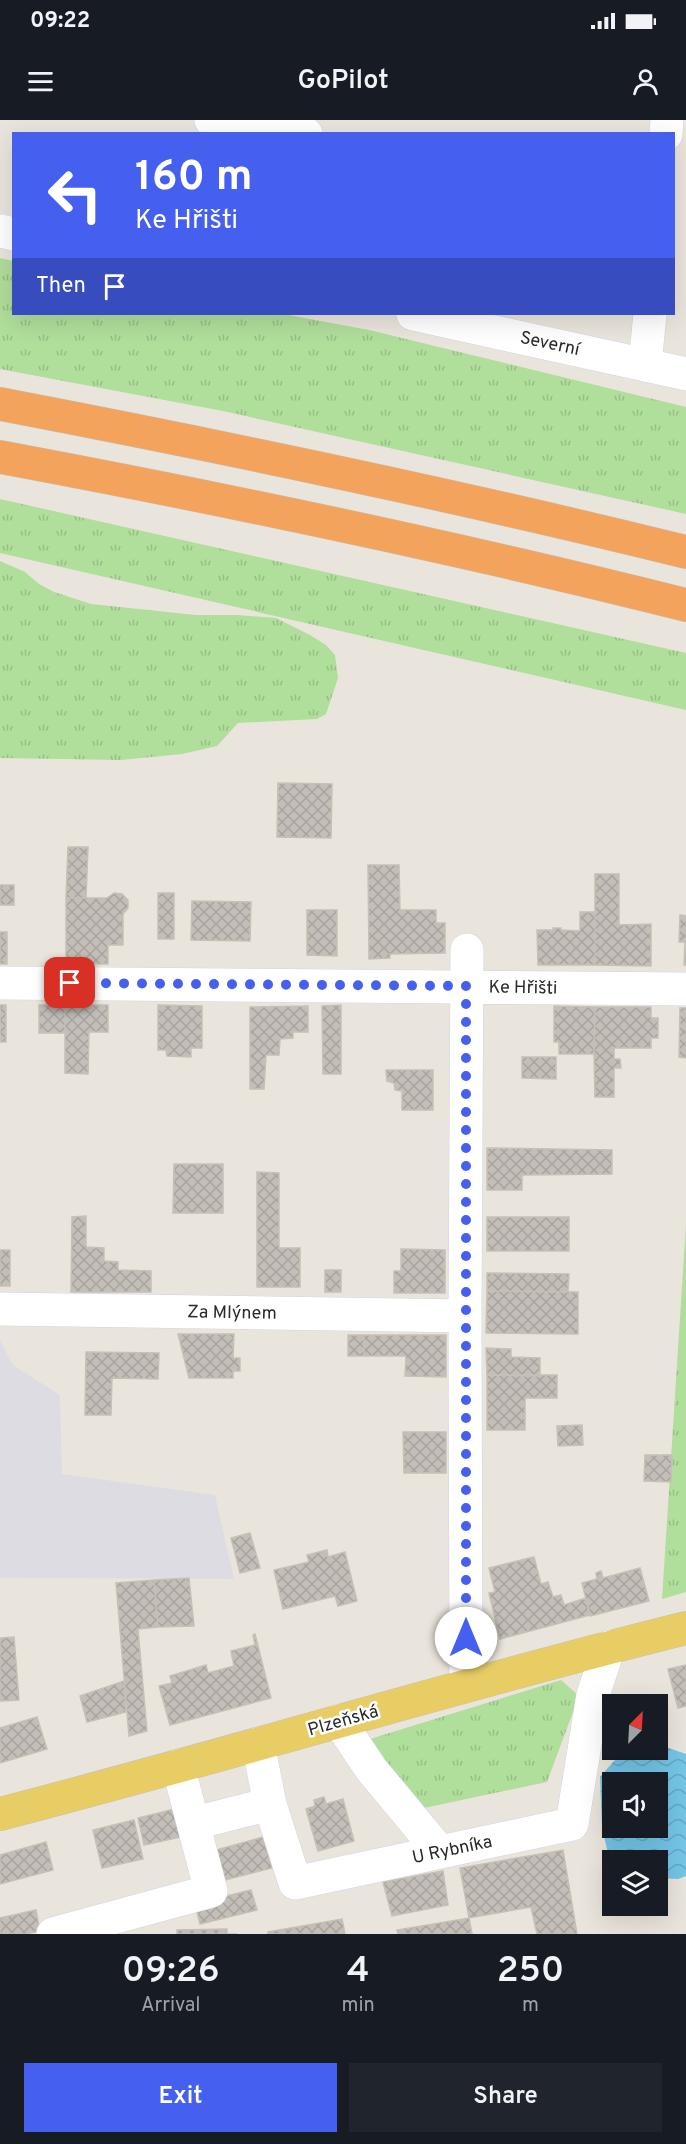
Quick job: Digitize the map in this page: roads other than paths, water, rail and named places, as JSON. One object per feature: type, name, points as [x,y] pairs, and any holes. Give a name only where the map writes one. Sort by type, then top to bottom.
[{"type":"highway","points":[[0,404],[159,434],[573,524],[686,552]]},
{"type":"highway","points":[[0,457],[175,490],[564,574],[686,605]]},
{"type":"main road","name":"Plzeňská","points":[[0,1814],[466,1685],[686,1628]]},
{"type":"street","points":[[211,120],[292,132]]},
{"type":"street","name":"Severní","points":[[418,315],[686,374]]},
{"type":"street","points":[[645,364],[650,315]]},
{"type":"street","points":[[466,1685],[467,950]]},
{"type":"street","name":"Ke Hřišti","points":[[0,983],[686,988]]},
{"type":"street","name":"Za Mlýnem","points":[[0,1309],[465,1316]]},
{"type":"street","name":"U Rybníka","points":[[258,1744],[270,1804],[295,1882],[572,1824],[593,1695],[609,1647]]},
{"type":"street","points":[[339,1721],[371,1769],[440,1852]]},
{"type":"street","points":[[53,1934],[211,1891],[195,1823],[178,1766]]},
{"type":"street","points":[[195,1823],[270,1804]]},
{"type":"water","points":[[668,1748],[686,1754],[686,1876],[678,1879],[668,1879],[668,1850],[607,1849],[604,1838],[668,1838],[668,1772],[604,1772],[615,1760],[668,1760]]},
{"type":"water","points":[[602,1775],[602,1827],[600,1777]]}]
